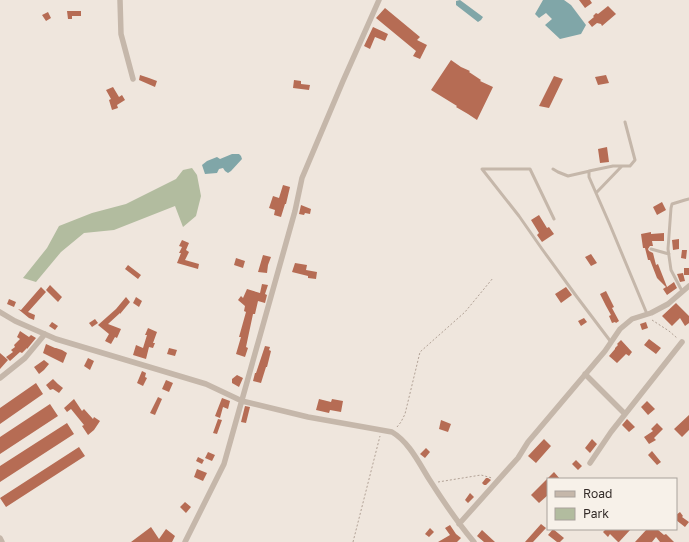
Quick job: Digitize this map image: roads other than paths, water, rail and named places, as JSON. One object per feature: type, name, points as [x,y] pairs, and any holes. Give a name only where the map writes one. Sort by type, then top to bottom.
[{"type":"street","points":[[120,0],[121,34],[134,79]]},
{"type":"street","points":[[185,542],[224,464],[295,211],[302,178],[379,0]]},
{"type":"street","points":[[459,524],[518,458],[528,442],[605,351],[620,329],[632,319],[668,304],[689,286]]},
{"type":"street","points":[[0,312],[15,321],[56,339],[206,384],[242,401],[308,417],[392,432],[403,440],[412,452],[459,524],[473,542]]},
{"type":"street","points":[[0,378],[25,358],[45,334]]},
{"type":"street","points":[[590,463],[611,432],[682,342]]},
{"type":"street","points":[[585,374],[626,414]]},
{"type":"street","points":[[0,538],[2,542]]},
{"type":"lane","points":[[553,169],[568,176],[613,166],[630,166],[635,160],[625,122]]},
{"type":"lane","points":[[596,193],[622,166]]},
{"type":"lane","points":[[554,219],[530,169],[482,168],[611,342]]},
{"type":"lane","points":[[592,171],[589,171],[589,177],[610,225],[644,315]]},
{"type":"lane","points":[[682,291],[672,270],[668,249],[671,208],[672,204],[689,199]]},
{"type":"lane","points":[[651,249],[669,254]]},
{"type":"water","points":[[460,0],[483,17],[481,20],[478,22],[456,5],[456,1]]},
{"type":"water","points":[[543,0],[564,0],[571,5],[586,25],[581,34],[560,39],[545,25],[552,19],[546,13],[539,18],[535,14]]},
{"type":"water","points":[[232,154],[239,154],[242,159],[231,171],[228,173],[223,168],[219,169],[217,173],[205,174],[202,165],[207,161],[217,157],[220,159]]}]
